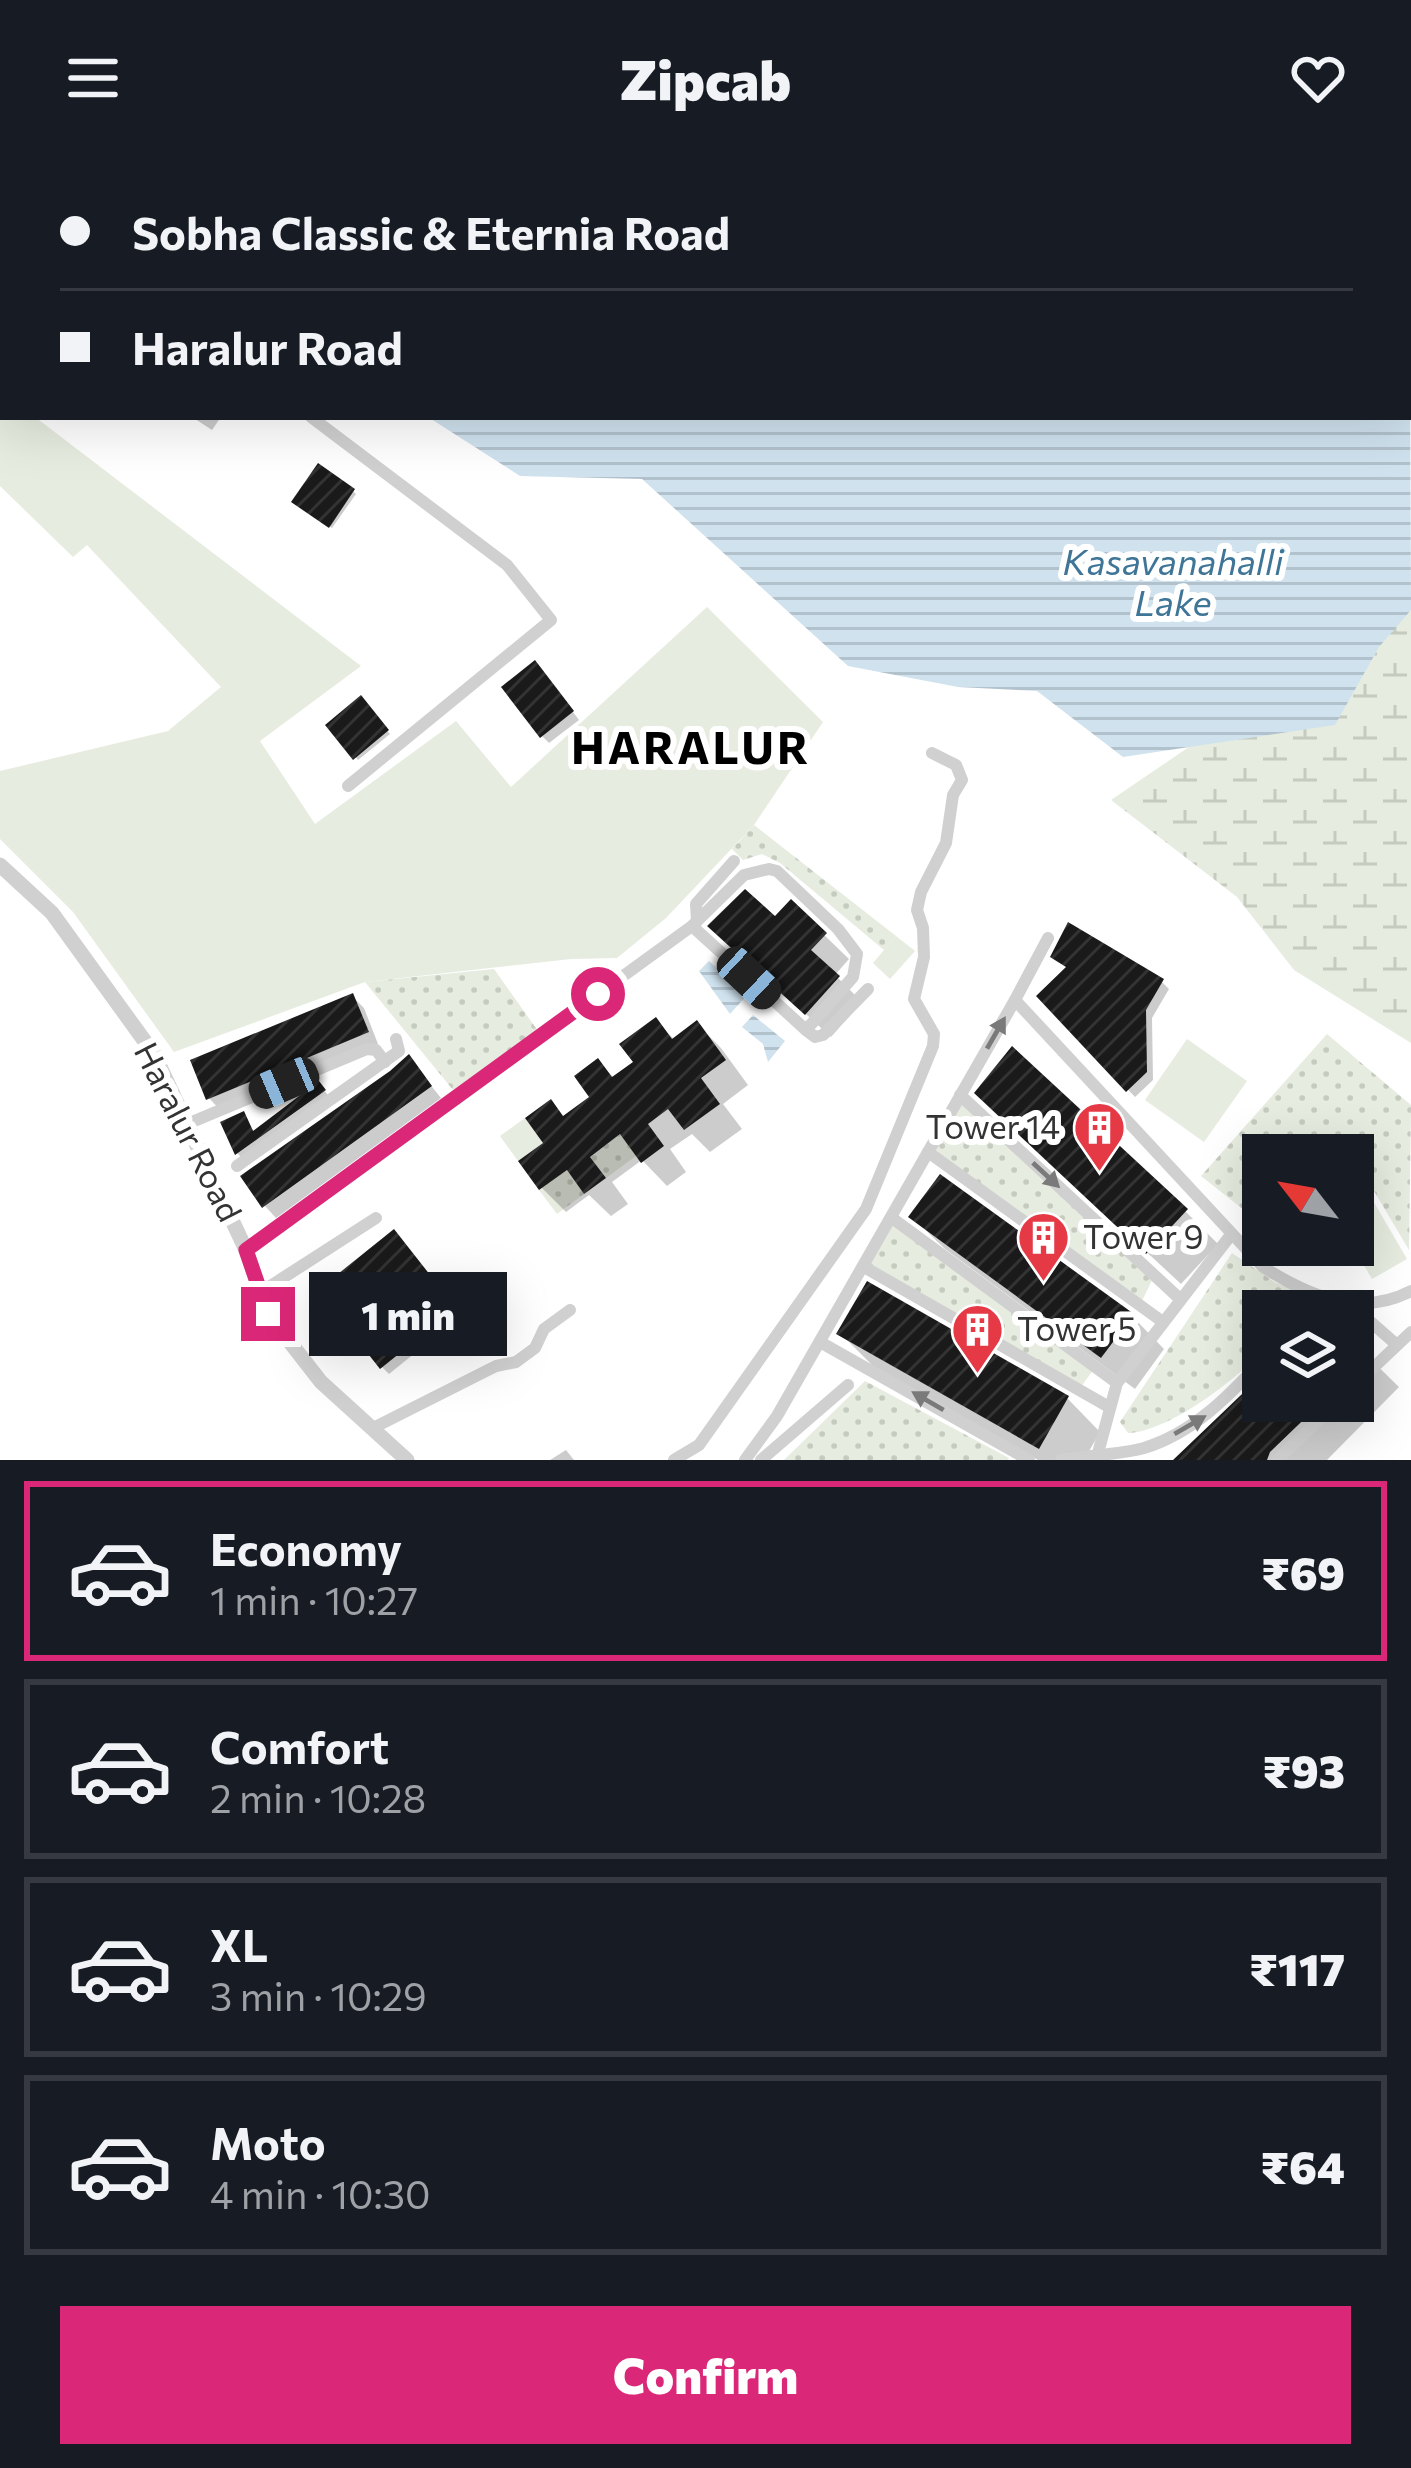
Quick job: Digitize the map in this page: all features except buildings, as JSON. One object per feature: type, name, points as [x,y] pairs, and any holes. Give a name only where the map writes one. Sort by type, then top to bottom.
[{"type":"street","points":[[315,420],[508,565],[551,620],[348,786]]},
{"type":"street","points":[[674,1460],[699,1445],[866,1209],[932,1046],[932,1028],[914,999],[924,957],[917,910],[946,843],[953,795],[962,780],[956,765],[932,753]]},
{"type":"street","points":[[695,923],[697,904],[734,861]]},
{"type":"street","name":"Haralur Road","points":[[0,865],[52,913],[154,1054],[246,1250],[268,1314],[321,1382],[407,1460]]},
{"type":"street","points":[[246,1250],[669,943],[744,874],[777,871],[838,929],[857,954],[856,969],[806,1030]]},
{"type":"street","points":[[695,923],[815,1037],[823,1035],[868,989]]},
{"type":"street","points":[[736,1460],[746,1460],[777,1416],[1048,938]]},
{"type":"street","points":[[1015,1000],[1231,1236],[1262,1267],[1304,1290]]},
{"type":"street","points":[[237,1166],[386,1062],[401,1048],[396,1039]]},
{"type":"street","points":[[187,1124],[367,1049],[376,1050],[386,1062]]},
{"type":"street","points":[[960,1095],[1180,1299]]},
{"type":"street","points":[[928,1153],[1163,1322]]},
{"type":"street","points":[[261,1292],[376,1218]]},
{"type":"street","points":[[892,1218],[1117,1383]]},
{"type":"street","points":[[1102,1457],[1117,1383],[1231,1236]]},
{"type":"street","points":[[864,1267],[1109,1407]]},
{"type":"street","points":[[1374,1303],[1387,1304],[1411,1291]]},
{"type":"street","points":[[374,1428],[496,1366],[516,1362],[535,1348],[544,1329],[570,1310]]},
{"type":"street","points":[[1374,1325],[1396,1345]]},
{"type":"street","points":[[1374,1366],[1411,1332]]},
{"type":"street","points":[[820,1342],[1029,1460]]},
{"type":"street","points":[[1061,1460],[1143,1448],[1208,1415],[1242,1380]]},
{"type":"street","points":[[761,1460],[848,1384]]},
{"type":"street","points":[[1277,1460],[1317,1422]]},
{"type":"green space","points":[[0,420],[39,420],[361,666],[260,741],[315,824],[456,721],[511,787],[707,607],[823,722],[754,825],[666,918],[617,958],[365,982],[174,1052],[73,912],[0,839],[0,771],[168,731],[221,687],[87,545],[73,557],[0,486]]},
{"type":"green space","points":[[1411,596],[1411,1043],[1294,970],[1237,897],[1111,800]]},
{"type":"green space","points":[[754,825],[896,936],[884,950],[780,863],[762,854],[743,860],[732,849]]},
{"type":"green space","points":[[896,936],[915,951],[890,979],[873,963]]},
{"type":"green space","points":[[494,969],[538,1031],[453,1090],[365,982]]},
{"type":"green space","points":[[1327,1034],[1411,1105],[1409,1250],[1374,1191],[1374,1134],[1242,1134],[1242,1208],[1201,1176]]},
{"type":"green space","points":[[1187,1039],[1247,1081],[1204,1142],[1145,1100]]},
{"type":"green space","points":[[961,1103],[1153,1278],[1141,1303],[932,1153]]},
{"type":"green space","points":[[525,1118],[543,1143],[518,1161],[500,1136]]},
{"type":"green space","points":[[620,1134],[636,1156],[606,1178],[590,1157]]},
{"type":"green space","points":[[567,1170],[584,1194],[557,1214],[539,1190]]},
{"type":"green space","points":[[1374,1202],[1407,1259],[1372,1279],[1364,1266],[1374,1266]]},
{"type":"green space","points":[[894,1222],[1094,1369],[1080,1388],[868,1267]]},
{"type":"green space","points":[[1232,1253],[1242,1260],[1242,1266],[1298,1290],[1242,1290],[1242,1369],[1162,1424],[1128,1433],[1120,1422]]},
{"type":"green space","points":[[865,1381],[1009,1458],[1008,1460],[784,1460]]},
{"type":"water","name":"Kasavanahalli Lake","points":[[433,420],[1410,420],[1411,610],[1379,647],[1335,725],[1123,757],[1037,691],[958,687],[848,666],[642,479],[520,476]]},
{"type":"water","points":[[709,961],[747,995],[730,1014],[699,971]]},
{"type":"water","points":[[753,1015],[785,1041],[768,1062],[763,1044],[742,1027]]},
{"type":"place","name":"Tower 14","points":[[1099,1173]]},
{"type":"place","name":"Tower 9","points":[[1044,1283]]},
{"type":"place","name":"Tower 5","points":[[978,1375]]},
{"type":"district","name":"HARALUR","points":[[691,748]]},
{"type":"route","points":[[268,1314],[246,1250],[598,994]]}]
